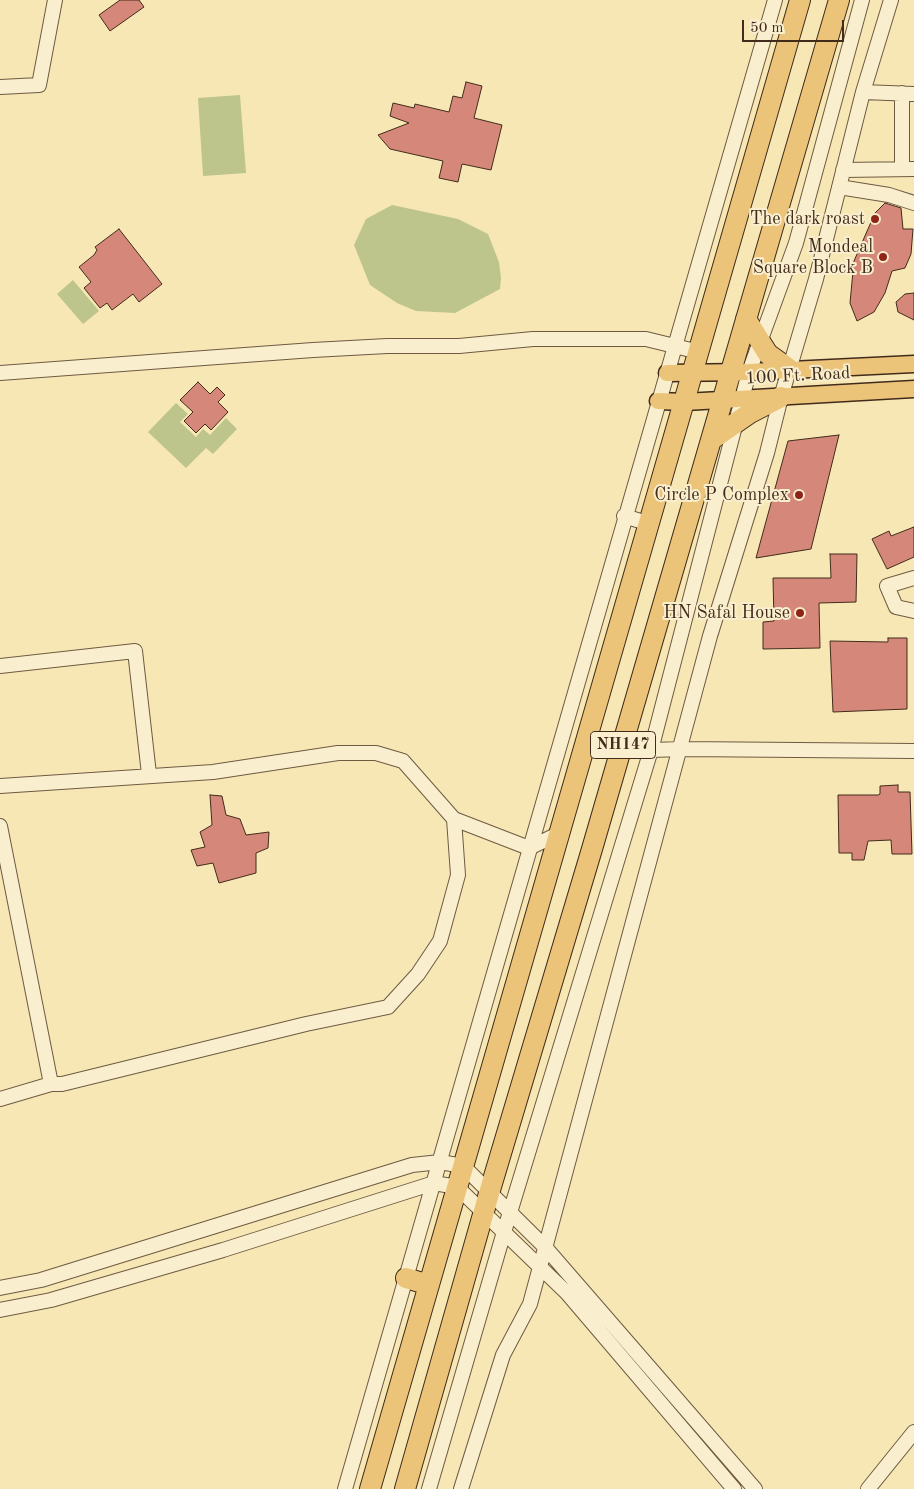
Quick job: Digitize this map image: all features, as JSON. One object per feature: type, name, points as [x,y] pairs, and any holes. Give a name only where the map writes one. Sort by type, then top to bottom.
[{"type":"highway","name":"NH147","points":[[370,1489],[800,0]]},
{"type":"highway","name":"NH147","points":[[405,1489],[490,1190],[711,440],[733,399],[740,372],[746,319],[839,0]]},
{"type":"highway","points":[[746,319],[759,342],[775,360],[789,369]]},
{"type":"highway","points":[[711,440],[781,396]]},
{"type":"highway","points":[[406,1278],[429,1285]]},
{"type":"main road","name":"100 Ft. Road","points":[[667,374],[914,364]]},
{"type":"main road","name":"100 Ft. Road","points":[[658,401],[685,402],[914,389]]},
{"type":"street","points":[[0,87],[39,85],[55,0]]},
{"type":"street","points":[[345,1489],[624,516],[775,0]]},
{"type":"street","points":[[740,372],[759,342],[796,242],[862,0]]},
{"type":"street","points":[[461,1489],[503,1356],[530,1304],[682,748],[710,636],[767,453],[781,396],[816,279],[863,92],[891,0]]},
{"type":"street","points":[[761,49],[784,55]]},
{"type":"street","points":[[842,170],[908,169],[908,93],[863,92]]},
{"type":"street","points":[[839,187],[889,195],[914,203]]},
{"type":"street","points":[[698,266],[722,271]]},
{"type":"street","points":[[0,373],[313,350],[387,346],[459,346],[533,339],[646,339],[699,352]]},
{"type":"street","points":[[429,1489],[510,1212],[651,750],[736,423],[733,399]]},
{"type":"street","points":[[624,516],[650,524]]},
{"type":"street","points":[[914,578],[887,586],[896,607],[914,611]]},
{"type":"street","points":[[0,666],[135,650],[150,774]]},
{"type":"street","points":[[651,750],[682,748],[914,752]]},
{"type":"street","points":[[0,786],[150,774],[213,772],[338,753],[376,753],[403,761],[454,819],[529,848],[558,834]]},
{"type":"street","points":[[0,1099],[51,1084],[62,1084],[306,1024],[388,1007],[418,974],[440,941],[458,875],[454,819]]},
{"type":"street","points":[[0,826],[51,1084]]},
{"type":"street","points":[[0,1288],[50,1277],[412,1165],[440,1162],[463,1166],[490,1190],[545,1247],[755,1489]]},
{"type":"street","points":[[0,1310],[61,1297],[223,1250],[434,1183],[457,1187],[567,1293],[734,1489]]},
{"type":"street","points":[[868,1489],[914,1432]]},
{"type":"green space","points":[[240,95],[246,173],[203,176],[198,98]]},
{"type":"green space","points":[[392,205],[458,219],[488,234],[499,262],[500,289],[455,313],[416,311],[397,303],[370,285],[354,245],[366,219]]},
{"type":"green space","points":[[73,280],[99,311],[83,324],[57,294]]},
{"type":"green space","points":[[176,403],[188,414],[180,422],[196,437],[203,429],[210,435],[226,418],[237,429],[213,454],[206,448],[186,468],[148,432]]},
{"type":"building","points":[[120,0],[139,0],[144,7],[110,31],[99,15]]},
{"type":"building","points":[[466,82],[482,86],[474,118],[502,125],[491,170],[462,164],[458,182],[439,178],[443,161],[390,149],[378,135],[409,123],[390,116],[393,103],[414,108],[415,104],[449,112],[453,96],[462,98]]},
{"type":"building","name":"Mondeal Square Block B","points":[[885,203],[901,208],[903,229],[913,229],[911,254],[905,268],[892,271],[885,293],[874,312],[857,321],[850,303],[854,261],[875,213]]},
{"type":"building","points":[[119,229],[162,284],[139,302],[133,294],[112,310],[107,303],[100,308],[84,288],[91,282],[79,267],[94,255],[97,250],[95,247]]},
{"type":"building","points":[[914,293],[914,320],[898,312],[896,302],[905,294]]},
{"type":"building","points":[[198,382],[210,394],[217,387],[225,395],[218,402],[228,412],[211,430],[205,424],[196,433],[184,421],[193,412],[180,400]]},
{"type":"building","name":"Circle P Complex","points":[[839,435],[811,549],[756,558],[788,441]]},
{"type":"building","points":[[914,527],[914,557],[887,569],[872,539],[889,531],[891,536]]},
{"type":"building","name":"HN Safal House","points":[[830,554],[857,554],[856,602],[819,603],[820,648],[763,649],[763,622],[774,621],[773,578],[831,578]]},
{"type":"building","points":[[888,638],[907,638],[907,709],[833,712],[830,641],[888,642]]},
{"type":"building","points":[[898,785],[898,792],[910,792],[912,854],[892,854],[891,840],[868,841],[864,860],[852,860],[852,853],[839,853],[838,795],[878,795],[880,794],[880,786]]},
{"type":"building","points":[[210,795],[222,796],[226,815],[240,819],[246,835],[269,832],[268,848],[256,853],[256,873],[219,883],[213,863],[197,866],[191,850],[205,847],[200,832],[212,825]]},
{"type":"place","name":"The dark roast","points":[[875,219]]},
{"type":"place","name":"Mondeal Square Block B","points":[[883,257]]},
{"type":"place","name":"Circle P Complex","points":[[799,495]]},
{"type":"place","name":"HN Safal House","points":[[800,613]]}]
